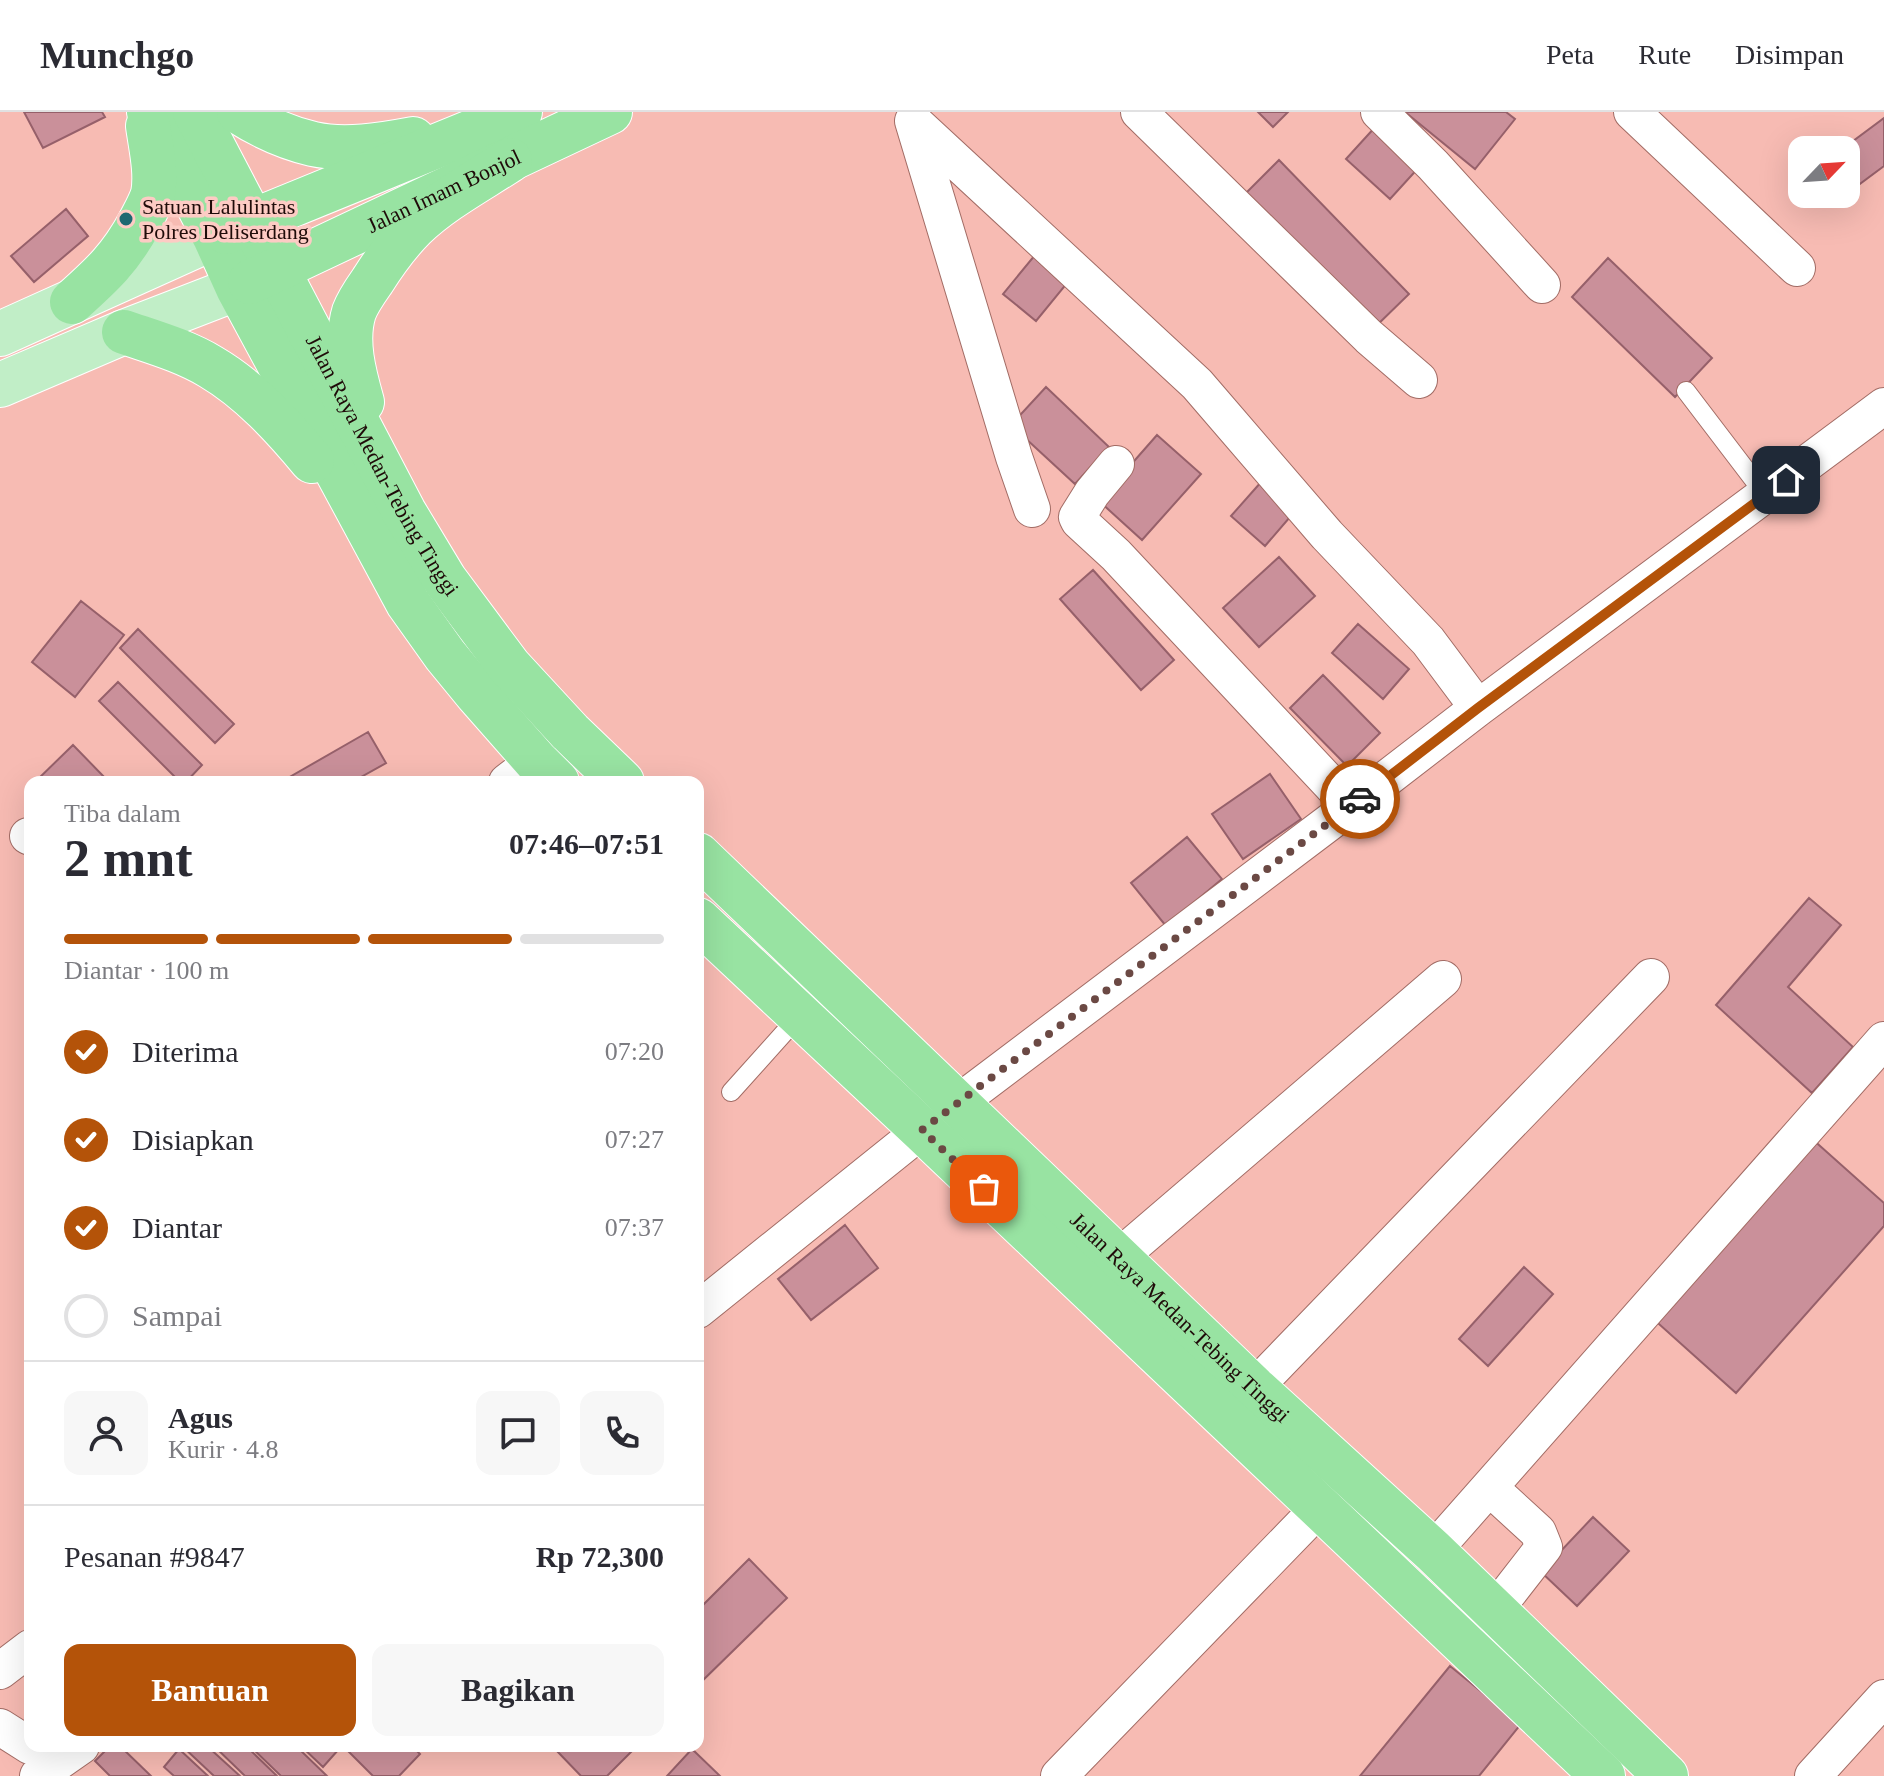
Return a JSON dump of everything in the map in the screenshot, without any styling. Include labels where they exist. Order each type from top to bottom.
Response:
[{"type":"highway","name":"Jalan Raya Medan-Tebing Tinggi","points":[[148,112],[233,229],[277,270],[386,522],[408,603],[533,775]]},
{"type":"highway","points":[[72,302],[106,272],[126,248],[153,194],[148,112]]},
{"type":"highway","name":"Jalan Raya Medan-Tebing Tinggi","points":[[195,112],[233,229],[238,288],[386,522],[445,580],[509,666],[616,776]]},
{"type":"highway","points":[[239,112],[263,127],[314,144],[347,147],[508,132]]},
{"type":"highway","name":"Jalan Imam Bonjol","points":[[233,229],[508,132],[610,112]]},
{"type":"highway","name":"Jalan Imam Bonjol","points":[[238,288],[277,270],[508,132]]},
{"type":"highway","points":[[386,522],[366,415],[353,372],[350,341],[354,312],[388,256],[416,225],[452,197],[508,132]]},
{"type":"highway","points":[[124,332],[188,355],[235,383],[290,435],[332,484],[386,522]]},
{"type":"highway","name":"Jalan Raya Medan-Tebing Tinggi","points":[[704,861],[1254,1388],[1274,1434],[1320,1507],[1603,1776]]},
{"type":"highway","name":"Jalan Raya Medan-Tebing Tinggi","points":[[704,926],[922,1130],[1274,1434],[1433,1551],[1666,1776]]},
{"type":"main road","points":[[0,334],[233,229]]},
{"type":"main road","points":[[0,385],[238,288]]},
{"type":"street","points":[[1139,112],[1369,337],[1419,380]]},
{"type":"street","points":[[1379,112],[1433,165],[1542,285]]},
{"type":"street","points":[[1632,112],[1797,268]]},
{"type":"street","points":[[911,116],[1032,509]]},
{"type":"street","points":[[911,116],[1197,384],[1327,535],[1428,641],[1478,708]]},
{"type":"street","points":[[704,1305],[922,1130],[1478,708],[1884,406]]},
{"type":"street","points":[[1116,464],[1092,493],[1077,517],[1079,521],[1116,555],[1351,806]]},
{"type":"street","points":[[533,775],[570,732]]},
{"type":"street","points":[[1254,1388],[1651,977]]},
{"type":"street","points":[[1119,1257],[1443,979]]},
{"type":"street","points":[[1433,1551],[1884,1040]]},
{"type":"street","points":[[1490,1488],[1538,1532],[1544,1547],[1495,1610]]},
{"type":"street","points":[[1059,1776],[1320,1507]]},
{"type":"street","points":[[0,1671],[24,1653]]},
{"type":"street","points":[[1813,1776],[1884,1698]]},
{"type":"street","points":[[0,1727],[24,1742]]},
{"type":"lane","points":[[1686,391],[1766,496]]},
{"type":"lane","points":[[731,1092],[800,1015]]},
{"type":"building","points":[[24,112],[102,112],[105,117],[43,148]]},
{"type":"building","points":[[1258,112],[1288,112],[1273,127]]},
{"type":"building","points":[[1405,112],[1506,112],[1515,119],[1475,169]]},
{"type":"building","points":[[1884,118],[1884,166],[1860,184],[1860,136]]},
{"type":"building","points":[[1377,125],[1421,165],[1390,199],[1346,159]]},
{"type":"building","points":[[1279,160],[1409,294],[1372,330],[1243,196]]},
{"type":"building","points":[[66,209],[88,236],[34,282],[11,256]]},
{"type":"building","points":[[1035,255],[1068,282],[1036,321],[1003,294]]},
{"type":"building","points":[[1608,258],[1712,358],[1675,397],[1572,297]]},
{"type":"building","points":[[1046,387],[1109,447],[1075,484],[1011,425]]},
{"type":"building","points":[[1157,435],[1201,474],[1142,540],[1099,501]]},
{"type":"building","points":[[1262,481],[1296,510],[1265,546],[1231,516]]},
{"type":"building","points":[[1279,557],[1315,596],[1259,647],[1223,608]]},
{"type":"building","points":[[1093,570],[1174,660],[1141,690],[1060,599]]},
{"type":"building","points":[[81,601],[124,635],[75,697],[32,662]]},
{"type":"building","points":[[1358,624],[1409,669],[1383,699],[1332,653]]},
{"type":"building","points":[[138,629],[234,724],[215,743],[120,648]]},
{"type":"building","points":[[1323,675],[1380,733],[1347,766],[1290,708]]},
{"type":"building","points":[[118,682],[202,765],[192,776],[174,776],[99,701]]},
{"type":"building","points":[[368,732],[386,763],[363,776],[291,776]]},
{"type":"building","points":[[73,745],[103,776],[41,776]]},
{"type":"building","points":[[1270,774],[1301,819],[1243,859],[1212,814]]},
{"type":"building","points":[[1187,837],[1222,879],[1166,926],[1131,883]]},
{"type":"building","points":[[1809,898],[1841,925],[1788,987],[1853,1047],[1812,1093],[1716,1005]]},
{"type":"building","points":[[1810,1137],[1884,1203],[1884,1226],[1736,1393],[1650,1316]]},
{"type":"building","points":[[845,1225],[878,1268],[811,1320],[778,1279]]},
{"type":"building","points":[[1524,1267],[1553,1294],[1488,1366],[1459,1339]]},
{"type":"building","points":[[1593,1517],[1629,1551],[1577,1606],[1541,1572]]},
{"type":"building","points":[[749,1559],[787,1598],[704,1679],[704,1604]]},
{"type":"building","points":[[1450,1666],[1521,1724],[1479,1776],[1360,1776]]},
{"type":"building","points":[[104,1752],[126,1752],[151,1776],[110,1776],[95,1761]]},
{"type":"building","points":[[176,1752],[182,1752],[208,1776],[174,1776],[164,1767]]},
{"type":"building","points":[[188,1752],[214,1752],[240,1776],[214,1776]]},
{"type":"building","points":[[220,1752],[252,1752],[277,1776],[245,1776]]},
{"type":"building","points":[[256,1752],[302,1752],[327,1776],[281,1776]]},
{"type":"building","points":[[307,1752],[336,1752],[323,1767]]},
{"type":"building","points":[[349,1752],[420,1754],[399,1776],[373,1776]]},
{"type":"building","points":[[558,1752],[631,1752],[607,1776],[581,1776]]},
{"type":"building","points":[[689,1752],[695,1752],[720,1776],[667,1776]]},
{"type":"way so far","points":[[984,1189],[922,1130],[1360,799]]},
{"type":"place","name":"Satuan Lalulintas Polres Deliserdang","points":[[126,219]]},
{"type":"route","points":[[1360,799],[1786,480]]}]
